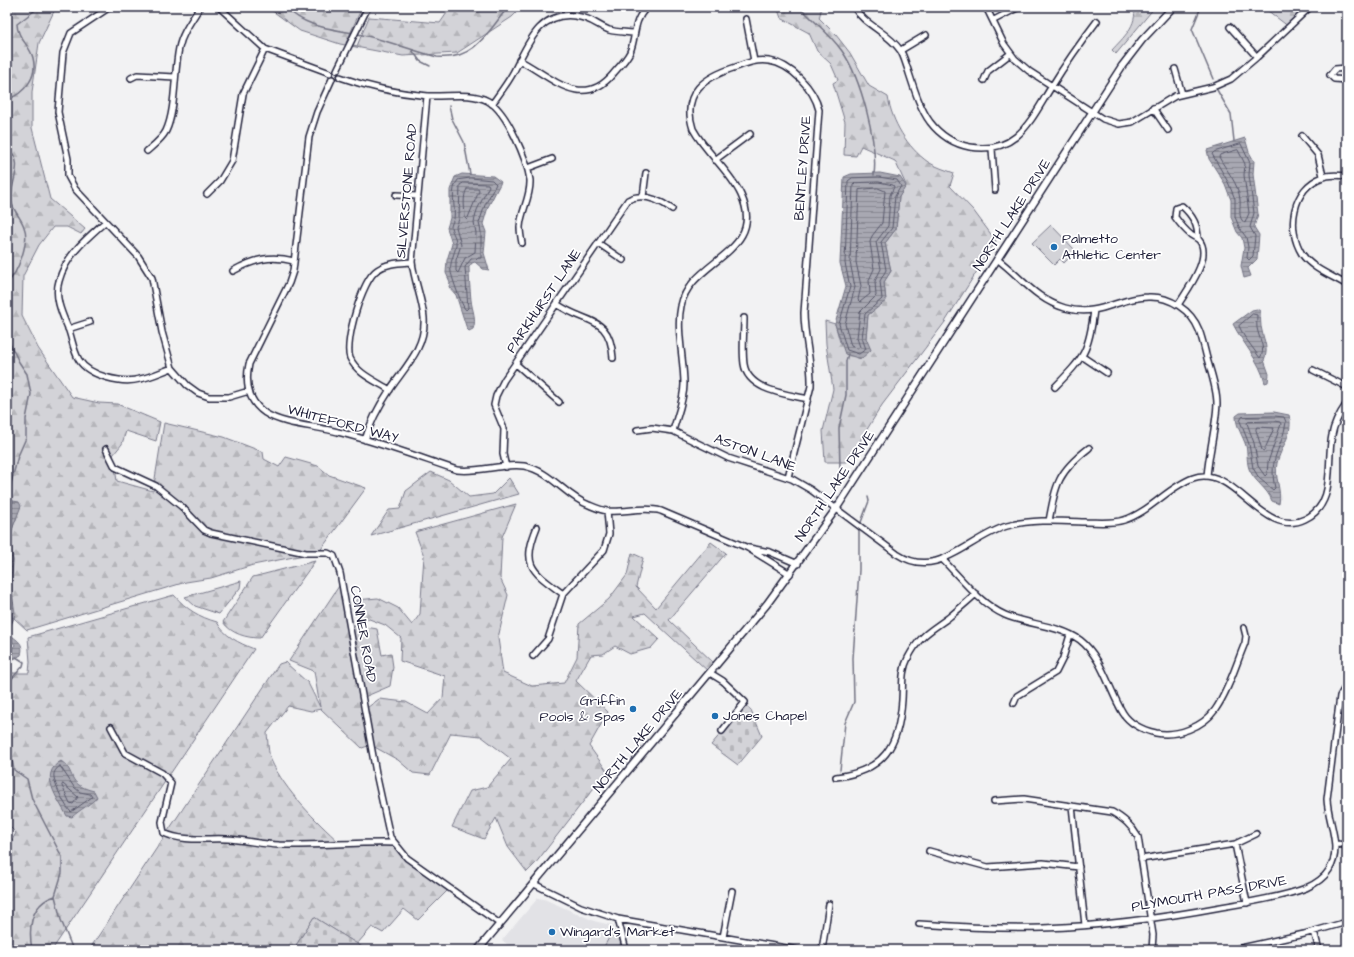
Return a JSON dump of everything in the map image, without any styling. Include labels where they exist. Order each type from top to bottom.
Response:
[{"type":"main road","name":"NORTH LAKE DRIVE","points":[[478,950],[710,673],[798,564],[836,509],[1092,112],[1142,40],[1173,7]]},
{"type":"street","points":[[110,7],[76,28],[66,41],[63,53],[58,97],[58,112],[68,159],[68,176],[75,189],[138,256],[152,278],[162,332],[172,368],[187,385],[198,393],[209,396],[229,397],[249,391]]},
{"type":"street","points":[[147,151],[162,137],[167,129],[171,112],[182,37],[200,7]]},
{"type":"street","points":[[220,7],[265,48],[330,73]]},
{"type":"street","points":[[520,60],[540,71],[562,87],[576,90],[589,90],[605,82],[615,72],[630,51],[637,20],[647,7]]},
{"type":"street","points":[[854,7],[859,15],[884,33],[901,50],[925,114],[935,128],[944,137],[960,145],[992,149],[1014,138],[1027,128],[1075,49],[1097,21]]},
{"type":"street","points":[[986,7],[994,20],[1010,54],[1029,71],[1107,122],[1120,124],[1132,122],[1170,98],[1222,84],[1235,77],[1310,7]]},
{"type":"street","points":[[994,20],[1019,7]]},
{"type":"street","points":[[330,73],[333,70],[337,70],[367,9]]},
{"type":"street","points":[[492,104],[507,83],[536,31],[545,22],[558,16],[575,16],[591,19],[607,29],[633,33]]},
{"type":"street","points":[[746,19],[754,61]]},
{"type":"street","points":[[1230,27],[1257,57]]},
{"type":"street","points":[[901,50],[926,35]]},
{"type":"street","points":[[207,194],[220,181],[232,161],[243,94],[265,48]]},
{"type":"street","points":[[984,80],[988,71],[1010,54]]},
{"type":"street","name":"BENTLEY DRIVE","points":[[673,431],[684,392],[680,315],[683,296],[696,277],[734,247],[741,236],[745,223],[745,210],[741,195],[697,135],[692,124],[690,108],[694,94],[702,83],[711,76],[754,61],[770,61],[785,67],[813,94],[819,110],[804,313],[805,333],[812,374],[808,399],[788,477]]},
{"type":"street","points":[[1347,68],[1335,69],[1330,75],[1334,79],[1347,80]]},
{"type":"street","points":[[1176,69],[1182,94]]},
{"type":"street","points":[[337,70],[340,77],[374,89],[427,96],[472,96],[481,98],[492,104],[506,120],[528,168],[530,190],[520,227],[522,242]]},
{"type":"street","points":[[330,73],[332,79],[336,80],[340,77]]},
{"type":"street","points":[[131,78],[137,75],[175,77]]},
{"type":"street","name":"WHITEFORD WAY","points":[[332,79],[317,112],[309,137],[294,261],[289,283],[249,364],[247,378],[249,391],[258,407],[273,417],[364,440],[457,470],[476,471],[523,466],[540,471],[582,502],[607,511],[646,508],[662,511],[748,548],[790,574]]},
{"type":"street","name":"SILVERSTONE ROAD","points":[[364,440],[374,417],[390,390],[416,352],[424,330],[424,317],[414,279],[412,262],[427,96]]},
{"type":"street","points":[[1154,108],[1168,130]]},
{"type":"street","points":[[715,160],[750,134]]},
{"type":"street","points":[[1302,136],[1318,155],[1323,176]]},
{"type":"street","points":[[992,149],[994,190]]},
{"type":"street","points":[[528,168],[552,159]]},
{"type":"street","points":[[646,173],[643,197],[656,199],[672,209]]},
{"type":"street","points":[[1347,176],[1323,176],[1308,186],[1297,201],[1293,222],[1295,237],[1302,255],[1308,261],[1347,286]]},
{"type":"street","points":[[396,195],[417,196]]},
{"type":"street","name":"PARKHURST LANE","points":[[506,467],[503,454],[504,429],[494,405],[497,392],[628,200],[634,197],[643,197]]},
{"type":"street","points":[[1178,304],[1201,264],[1203,251],[1198,239],[1198,228],[1194,219],[1182,206],[1176,208],[1175,217],[1182,227],[1198,239]]},
{"type":"street","points":[[105,222],[76,248],[61,274],[58,286],[58,300],[61,314],[79,359],[89,370],[98,374],[129,381],[139,380],[172,368]]},
{"type":"street","points":[[598,243],[623,260]]},
{"type":"street","points":[[233,271],[263,258],[294,261]]},
{"type":"street","points":[[997,259],[1033,291],[1050,303],[1071,310],[1094,310],[1110,307],[1131,300],[1150,297],[1170,300],[1178,304],[1199,330],[1216,397],[1215,419],[1207,476],[1234,488],[1256,508],[1277,521],[1291,523],[1306,519],[1317,511],[1327,494],[1334,425],[1347,403]]},
{"type":"street","points":[[390,390],[362,373],[350,357],[348,347],[361,294],[369,277],[386,265],[412,262]]},
{"type":"street","points":[[557,304],[569,313],[595,322],[604,327],[611,340],[613,358]]},
{"type":"street","points":[[1055,387],[1083,357],[1092,331],[1094,310]]},
{"type":"street","points":[[744,318],[744,364],[750,378],[764,387],[808,399]]},
{"type":"street","points":[[68,329],[90,322]]},
{"type":"street","points":[[1083,357],[1107,373]]},
{"type":"street","points":[[516,364],[559,402]]},
{"type":"street","points":[[1313,370],[1347,387]]},
{"type":"street","name":"ASTON LANE","points":[[637,430],[652,428],[673,431],[728,458],[788,477],[811,490],[905,560],[920,564],[931,563],[955,554],[995,530],[1015,524],[1049,521],[1110,523],[1122,520],[1141,512],[1192,478],[1207,476]]},
{"type":"street","name":"CONNER ROAD","points":[[106,448],[116,467],[156,486],[182,507],[204,530],[210,533],[306,553],[328,553],[334,556],[340,573],[388,832],[394,843],[407,858],[500,924]]},
{"type":"street","points":[[1049,521],[1054,495],[1061,475],[1073,461],[1089,448]]},
{"type":"street","points":[[533,656],[548,639],[563,594],[604,550],[609,534],[607,511]]},
{"type":"street","points":[[537,527],[530,547],[529,556],[532,567],[542,578],[563,594]]},
{"type":"street","name":"WHITEFORD WAY","points":[[748,548],[770,552],[798,564]]},
{"type":"street","points":[[942,559],[976,594],[1004,615],[1070,635],[1082,642],[1092,652],[1128,718],[1149,731],[1167,734],[1184,731],[1196,726],[1207,718],[1215,709],[1245,643],[1246,636],[1244,628]]},
{"type":"street","points":[[836,777],[858,773],[872,767],[889,749],[899,728],[904,671],[916,643],[926,633],[976,594]]},
{"type":"street","points":[[1014,702],[1017,696],[1056,672],[1063,658],[1070,635]]},
{"type":"street","points":[[710,673],[723,681],[745,702],[722,731]]},
{"type":"street","name":"PLYMOUTH PASS DRIVE","points":[[919,924],[978,928],[1044,928],[1151,919],[1247,903],[1306,888],[1320,881],[1329,870],[1335,857],[1336,844],[1327,799],[1340,696],[1347,684]]},
{"type":"street","points":[[110,727],[124,753],[162,773],[171,783],[162,822],[164,834],[174,838],[230,839],[254,844],[280,845],[359,842],[394,843]]},
{"type":"street","points":[[994,801],[1024,799],[1112,812],[1123,818],[1131,826],[1138,837],[1153,935],[1152,950]]},
{"type":"street","points":[[1072,806],[1085,925]]},
{"type":"street","points":[[1141,859],[1235,844],[1256,834]]},
{"type":"street","points":[[1235,844],[1247,903]]},
{"type":"street","points":[[1336,844],[1347,845]]},
{"type":"street","points":[[929,851],[988,867],[1043,863],[1079,867]]},
{"type":"street","points":[[534,884],[582,907],[618,918],[723,938],[798,950]]},
{"type":"street","points":[[723,938],[732,891]]},
{"type":"street","points":[[822,950],[829,904]]},
{"type":"street","points":[[618,918],[626,950]]},
{"type":"street","points":[[1232,950],[1347,922]]},
{"type":"street","points":[[1314,931],[1319,950]]},
{"type":"shaded area","points":[[538,898],[544,899],[594,921],[615,926],[602,950],[514,950],[502,940]]},
{"type":"green space","points":[[7,7],[56,7],[39,43],[32,92],[32,128],[50,199],[85,229],[81,234],[67,227],[53,227],[39,245],[23,276],[22,316],[38,348],[72,397],[99,403],[117,404],[160,422],[156,441],[126,431],[122,444],[113,455],[117,481],[153,491],[164,423],[224,437],[263,452],[264,459],[279,467],[286,457],[318,466],[329,475],[366,488],[319,552],[253,565],[211,578],[186,582],[27,630],[14,618],[10,575],[13,561],[9,537],[17,517],[13,501],[7,500]]},
{"type":"green space","points":[[267,7],[362,7],[346,43],[357,46],[369,17],[440,23],[451,7],[522,7],[512,17],[457,53],[403,56],[340,44],[300,31]]},
{"type":"green space","points":[[777,7],[822,7],[819,18],[836,35],[850,53],[869,86],[888,97],[893,116],[907,141],[920,156],[928,162],[954,173],[950,186],[973,210],[996,241],[945,322],[882,405],[847,462],[825,462],[823,431],[833,389],[826,344],[825,321],[835,324],[840,342],[866,338],[868,315],[886,300],[884,282],[891,271],[885,243],[896,229],[899,197],[906,185],[895,161],[861,146],[856,156],[844,155],[845,122],[833,83],[838,80],[831,64],[817,51],[809,33],[781,18]]},
{"type":"green space","points":[[1134,7],[1155,7],[1116,54],[1112,50],[1129,31],[1134,20]]},
{"type":"green space","points":[[1263,7],[1310,7],[1289,27]]},
{"type":"green space","name":"Palmetto Athletic Center","points":[[1051,225],[1076,251],[1064,263],[1060,259],[1054,265],[1032,243]]},
{"type":"green space","points":[[431,472],[449,480],[469,497],[493,494],[509,478],[519,494],[371,536],[389,510],[400,509],[406,491]]},
{"type":"green space","points":[[516,504],[502,537],[500,578],[508,595],[498,638],[503,673],[532,686],[564,683],[577,657],[579,624],[609,599],[627,575],[632,553],[643,558],[636,587],[656,608],[711,542],[726,553],[669,620],[716,665],[710,673],[645,613],[634,616],[659,639],[651,648],[630,654],[615,646],[603,654],[591,655],[576,681],[608,712],[589,746],[607,771],[535,864],[527,872],[508,847],[496,818],[484,839],[452,827],[470,791],[487,787],[511,759],[481,736],[451,733],[430,775],[413,773],[398,760],[371,745],[362,748],[321,709],[311,711],[288,706],[267,733],[269,750],[271,760],[277,772],[302,805],[340,843],[394,843],[399,849],[447,885],[447,891],[418,920],[404,909],[383,933],[372,927],[357,944],[314,917],[293,950],[89,950],[279,664],[285,662],[308,683],[320,707],[314,671],[289,661],[341,583],[349,624],[377,629],[382,655],[391,653],[393,667],[390,686],[362,698],[364,710],[379,699],[406,702],[428,714],[443,698],[445,676],[400,661],[401,638],[385,625],[356,614],[356,600],[378,598],[398,608],[412,625],[420,614],[424,556],[415,532]]},
{"type":"green space","points":[[315,561],[260,638],[250,637],[230,630],[223,622],[253,577]]},
{"type":"green space","points":[[241,581],[240,588],[219,614],[195,606],[185,597]]},
{"type":"green space","points":[[174,595],[193,612],[204,618],[217,622],[220,627],[232,638],[254,649],[52,950],[7,950],[7,849],[16,833],[7,824],[7,673],[29,673],[30,662],[28,637]]},
{"type":"green space","points":[[745,705],[751,710],[762,736],[738,765],[711,745]]},
{"type":"green space","points":[[314,917],[367,950],[293,950]]},
{"type":"green space","points":[[613,931],[618,934],[623,950],[602,950]]},
{"type":"water","points":[[1245,138],[1249,152],[1254,161],[1253,174],[1258,214],[1254,227],[1259,235],[1257,259],[1248,268],[1251,276],[1244,278],[1241,266],[1244,248],[1242,238],[1237,232],[1231,217],[1231,200],[1225,184],[1209,159],[1207,150]]},
{"type":"water","points":[[880,173],[900,177],[906,186],[899,197],[896,229],[885,243],[891,271],[884,282],[886,301],[868,315],[866,338],[871,350],[861,359],[845,354],[835,324],[846,286],[840,263],[844,177],[851,174]]},
{"type":"water","points":[[462,174],[493,176],[501,182],[488,207],[483,224],[486,232],[484,253],[489,270],[483,269],[475,262],[469,267],[471,300],[475,322],[473,329],[469,331],[467,329],[456,295],[449,287],[450,282],[446,273],[447,260],[452,244],[447,228],[450,218],[450,190],[455,177]]},
{"type":"water","points":[[1257,309],[1260,311],[1261,329],[1266,349],[1264,360],[1269,374],[1268,382],[1265,383],[1259,367],[1233,324],[1252,310]]},
{"type":"water","points":[[1274,412],[1289,415],[1290,422],[1290,428],[1276,468],[1280,494],[1279,504],[1272,501],[1270,496],[1250,471],[1246,446],[1236,420],[1236,416],[1240,413]]},
{"type":"water","points":[[7,500],[19,502],[21,506],[9,537],[13,561],[11,587],[15,613],[8,631],[22,646],[21,655],[14,659],[7,658],[7,650],[10,651],[15,645],[13,642],[7,640]]},
{"type":"water","points":[[61,761],[69,769],[73,778],[79,785],[94,791],[97,797],[72,817],[67,816],[55,795],[50,780],[54,766]]},
{"type":"waterway","points":[[7,100],[24,89],[33,72],[33,58],[19,33],[17,24],[37,7]]},
{"type":"waterway","points":[[285,7],[294,15],[314,25],[356,33],[437,57],[450,57],[470,50],[487,35],[508,7]]},
{"type":"waterway","points":[[800,7],[842,51],[856,77],[871,129],[875,162],[874,175]]},
{"type":"waterway","points":[[1201,7],[1192,29],[1213,79]]},
{"type":"waterway","points":[[412,50],[420,61],[430,66]]},
{"type":"waterway","points":[[1217,90],[1231,114],[1234,141]]},
{"type":"waterway","points":[[449,106],[452,119],[464,142],[470,174]]},
{"type":"waterway","points":[[7,148],[12,153],[16,164],[11,200],[23,223],[25,233],[24,248],[19,265],[7,283]]},
{"type":"waterway","points":[[7,338],[27,374],[31,394],[26,419],[26,438],[18,456],[7,499]]},
{"type":"waterway","points":[[840,469],[839,428],[846,395],[846,361],[848,354]]},
{"type":"waterway","points":[[860,525],[869,501],[868,497]]},
{"type":"waterway","points":[[840,770],[845,723],[854,702],[853,658],[859,570],[859,528]]},
{"type":"waterway","points":[[7,684],[23,666],[24,662],[16,657]]},
{"type":"waterway","points":[[7,744],[10,750],[14,770],[27,779],[32,799],[62,857],[62,873],[55,896],[61,920],[73,950]]},
{"type":"waterway","points":[[32,950],[30,933],[33,917],[40,905],[55,896]]},
{"type":"place","name":"Palmetto Athletic Center","points":[[1054,247]]},
{"type":"place","name":"Griffin Pools & Spas","points":[[633,709]]},
{"type":"place","name":"Jones Chapel","points":[[715,716]]},
{"type":"place","name":"Wingard's Market","points":[[552,932]]}]
